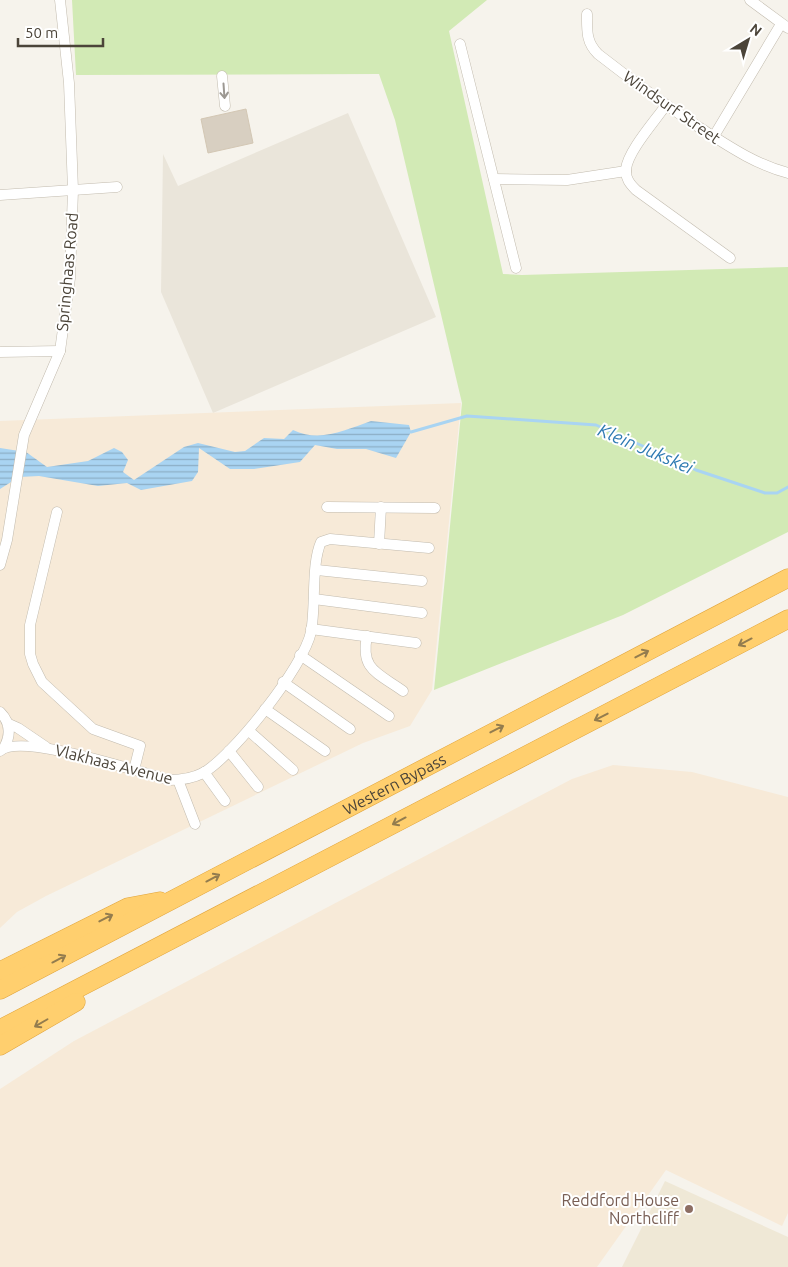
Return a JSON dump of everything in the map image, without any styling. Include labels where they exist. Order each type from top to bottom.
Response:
[{"type":"highway","name":"Western Bypass","points":[[0,990],[788,578]]},
{"type":"highway","points":[[0,1029],[788,619]]},
{"type":"highway","points":[[0,971],[128,907],[152,901],[170,901]]},
{"type":"highway","points":[[0,1046],[217,916]]},
{"type":"street","name":"Springhaas Road","points":[[0,565],[7,540],[24,435],[60,351],[70,278],[73,190],[69,83],[60,0]]},
{"type":"street","points":[[714,136],[785,26],[750,0]]},
{"type":"street","name":"Windsurf Street","points":[[587,14],[587,37],[592,48],[666,105],[714,136],[766,167],[788,173]]},
{"type":"street","points":[[460,44],[516,268]]},
{"type":"street","points":[[222,76],[225,106]]},
{"type":"street","points":[[666,105],[631,156],[626,171],[630,184],[730,258]]},
{"type":"street","points":[[494,180],[567,180],[626,171]]},
{"type":"street","points":[[0,196],[117,187]]},
{"type":"street","points":[[0,352],[60,351]]},
{"type":"street","points":[[327,507],[435,508]]},
{"type":"street","points":[[381,507],[379,544],[429,548]]},
{"type":"street","points":[[57,512],[30,624],[30,654],[42,682],[93,729],[140,746],[134,770]]},
{"type":"street","name":"Vlakhaas Avenue","points":[[2,749],[22,746],[47,748],[178,780],[204,772],[249,731],[266,709],[300,655],[311,629],[319,546],[323,540],[379,544]]},
{"type":"street","points":[[316,570],[422,581]]},
{"type":"street","points":[[314,599],[422,613]]},
{"type":"street","points":[[311,629],[416,643]]},
{"type":"street","points":[[367,636],[364,652],[367,663],[403,691]]},
{"type":"street","points":[[300,655],[388,716]]},
{"type":"street","points":[[283,682],[350,729]]},
{"type":"street","points":[[0,705],[10,733],[2,749]]},
{"type":"street","points":[[266,709],[325,751]]},
{"type":"street","points":[[5,718],[47,748]]},
{"type":"street","points":[[249,731],[293,770]]},
{"type":"street","points":[[229,751],[258,787]]},
{"type":"street","points":[[204,772],[225,801]]},
{"type":"street","points":[[178,780],[195,824]]},
{"type":"shaded area","points":[[348,113],[436,317],[213,413],[161,292],[163,154],[178,186]]},
{"type":"shaded area","points":[[461,403],[432,690],[410,726],[363,743],[46,896],[17,912],[0,928],[0,421]]},
{"type":"shaded area","points":[[613,765],[692,772],[788,797],[788,1213],[782,1226],[666,1170],[597,1267],[0,1267],[0,1089],[74,1041],[572,779]]},
{"type":"shaded area","name":"Reddford House Northcliff","points":[[665,1181],[788,1237],[788,1267],[622,1267]]},
{"type":"green space","points":[[72,0],[487,0],[449,31],[503,274],[788,267],[788,532],[623,615],[434,690],[462,403],[395,120],[379,74],[76,75]]},
{"type":"water","points":[[371,421],[409,425],[411,432],[396,458],[366,449],[337,449],[315,445],[300,462],[254,469],[230,469],[199,448],[198,472],[192,481],[141,490],[127,483],[98,486],[39,476],[19,477],[0,489],[0,448],[26,452],[47,467],[88,461],[114,448],[122,452],[128,460],[123,472],[134,480],[184,447],[198,443],[235,452],[245,451],[264,438],[284,439],[293,430],[303,434],[332,434]]},
{"type":"building","points":[[246,109],[253,143],[208,153],[201,119]]},
{"type":"waterway","name":"Klein Jukskei","points":[[411,432],[467,416],[596,425],[696,470],[765,493],[777,493],[788,487]]},
{"type":"place","name":"Reddford House Northcliff","points":[[689,1209]]}]
